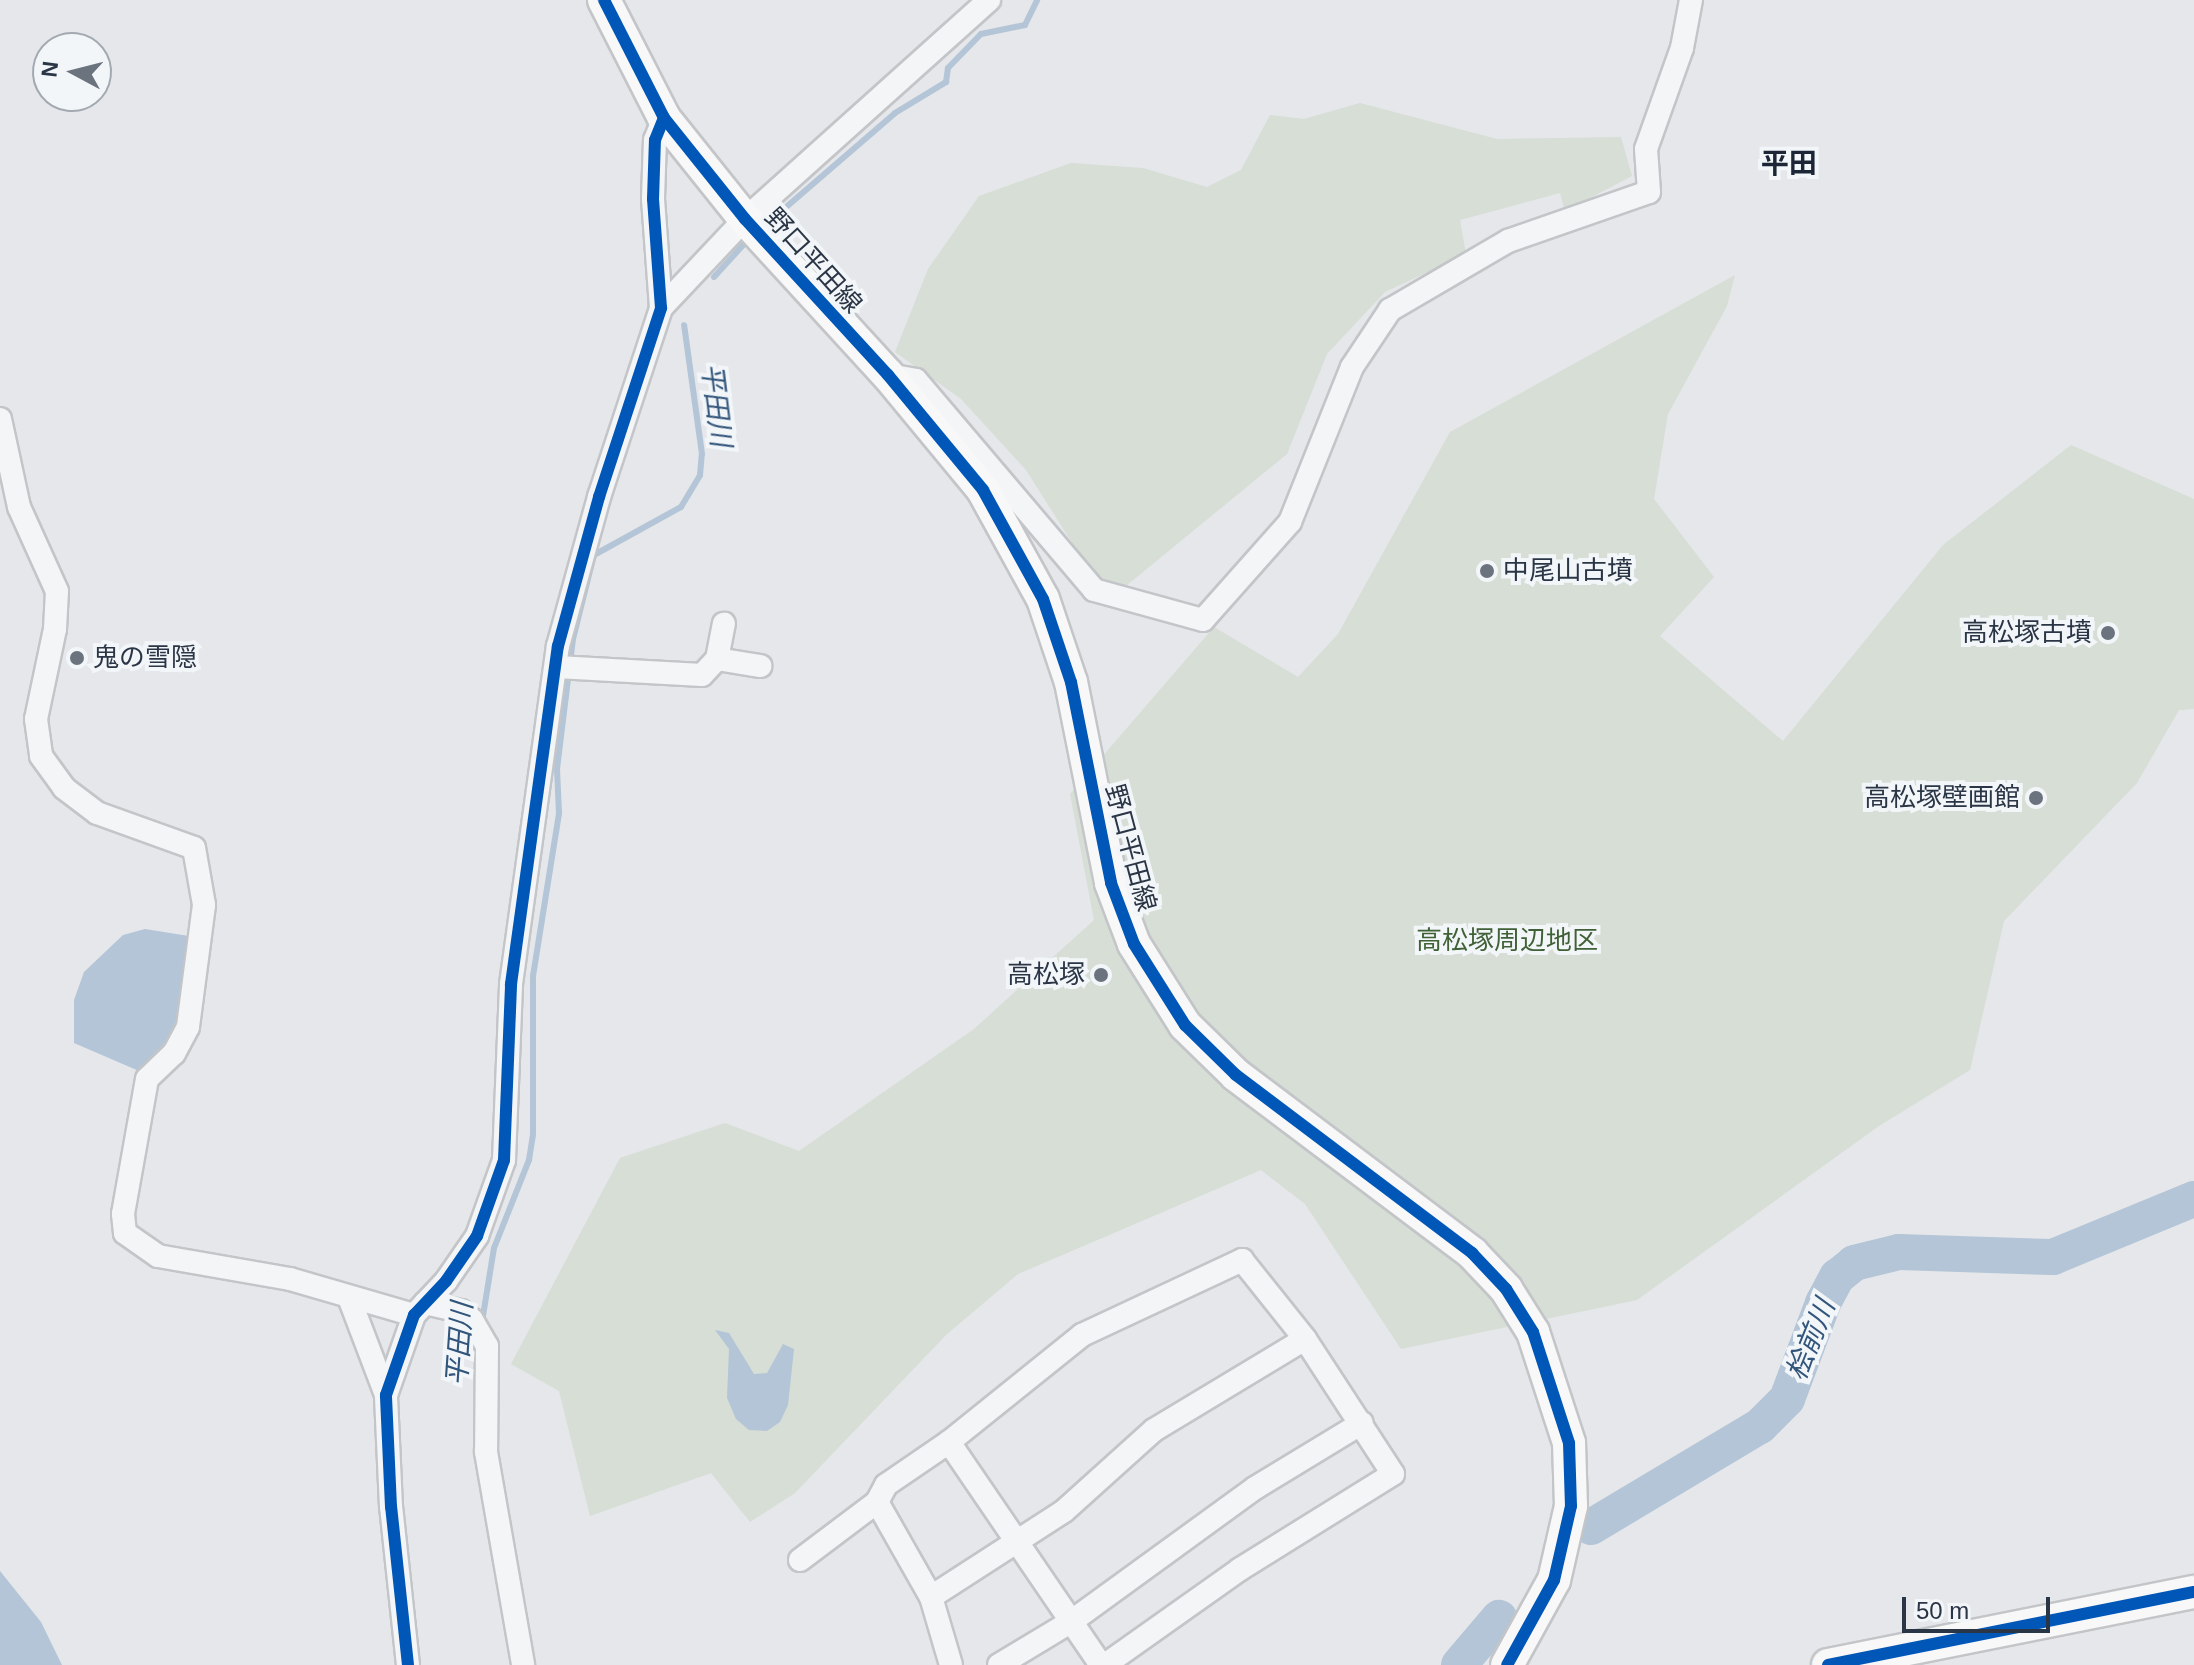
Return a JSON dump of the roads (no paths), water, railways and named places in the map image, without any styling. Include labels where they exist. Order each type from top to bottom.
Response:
[{"type":"main road","name":"野口平田線","points":[[604,0],[664,118],[745,219],[888,375],[983,490],[1043,599],[1071,682],[1111,883],[1134,944],[1185,1025],[1236,1075],[1472,1253],[1506,1289],[1533,1332],[1569,1443],[1571,1506],[1554,1580],[1507,1665]]},
{"type":"main road","points":[[1828,1665],[2194,1592]]},
{"type":"street","points":[[661,308],[745,219],[989,0]]},
{"type":"street","points":[[888,375],[916,380],[1094,590],[1203,620],[1290,522],[1352,367],[1390,310],[1508,241],[1649,192],[1646,149],[1682,48],[1691,0]]},
{"type":"street","points":[[386,1395],[419,1309],[477,1236],[504,1160],[511,984],[566,668],[575,577],[661,308],[653,199],[655,140],[664,118]]},
{"type":"street","points":[[0,419],[19,507],[57,591],[55,629],[36,719],[41,756],[64,788],[97,813],[194,848],[204,905],[188,1027],[174,1053],[147,1079],[123,1214],[125,1233],[158,1256],[290,1279],[350,1300],[472,1320],[487,1346],[488,1465],[523,1665]]},
{"type":"street","points":[[566,668],[702,675],[717,659],[724,624]]},
{"type":"street","points":[[717,659],[760,666]]},
{"type":"street","points":[[800,1560],[877,1502],[886,1485],[949,1442],[1082,1335],[1242,1260],[1305,1339],[1393,1474],[1239,1570],[1103,1665],[949,1442]]},
{"type":"street","points":[[350,1300],[386,1395],[391,1507],[408,1665]]},
{"type":"street","points":[[931,1597],[1064,1511],[1154,1430],[1305,1339]]},
{"type":"street","points":[[999,1665],[1072,1621],[1255,1488],[1362,1423]]},
{"type":"street","points":[[877,1502],[931,1597],[951,1665]]},
{"type":"water","points":[[145,929],[195,937],[181,1025],[146,1074],[74,1043],[74,1000],[84,972],[123,935]]},
{"type":"water","points":[[715,1330],[729,1333],[754,1374],[767,1373],[783,1344],[794,1349],[788,1405],[780,1422],[767,1431],[749,1430],[736,1419],[727,1398],[729,1349]]},
{"type":"water","points":[[0,1571],[41,1622],[62,1665],[0,1665]]},
{"type":"waterway","name":"平田川","points":[[770,221],[895,113],[946,82],[948,68],[981,34],[1025,25],[1037,0]]},
{"type":"waterway","name":"平田川","points":[[714,277],[744,244]]},
{"type":"waterway","name":"平田川","points":[[482,1322],[494,1248],[529,1160],[533,1134],[533,976],[559,813],[557,769],[573,639],[594,555],[681,507],[700,475],[702,454],[684,325]]},
{"type":"waterway","name":"桧前川","points":[[1591,1527],[1760,1426],[1787,1399],[1823,1303],[1837,1277],[1854,1263],[1899,1252],[2053,1257],[2194,1199]]},
{"type":"waterway","name":"桧前川","points":[[1459,1665],[1499,1618]]},
{"type":"place","name":"中尾山古墳","points":[[1487,571]]},
{"type":"place","name":"高松塚古墳","points":[[2108,633]]},
{"type":"place","name":"鬼の雪隠","points":[[77,658]]},
{"type":"place","name":"高松塚壁画館","points":[[2036,798]]},
{"type":"place","name":"高松塚","points":[[1101,975]]},
{"type":"district","name":"平田","points":[[1789,164]]},
{"type":"park label","name":"高松塚周辺地区","points":[[1507,941]]}]
